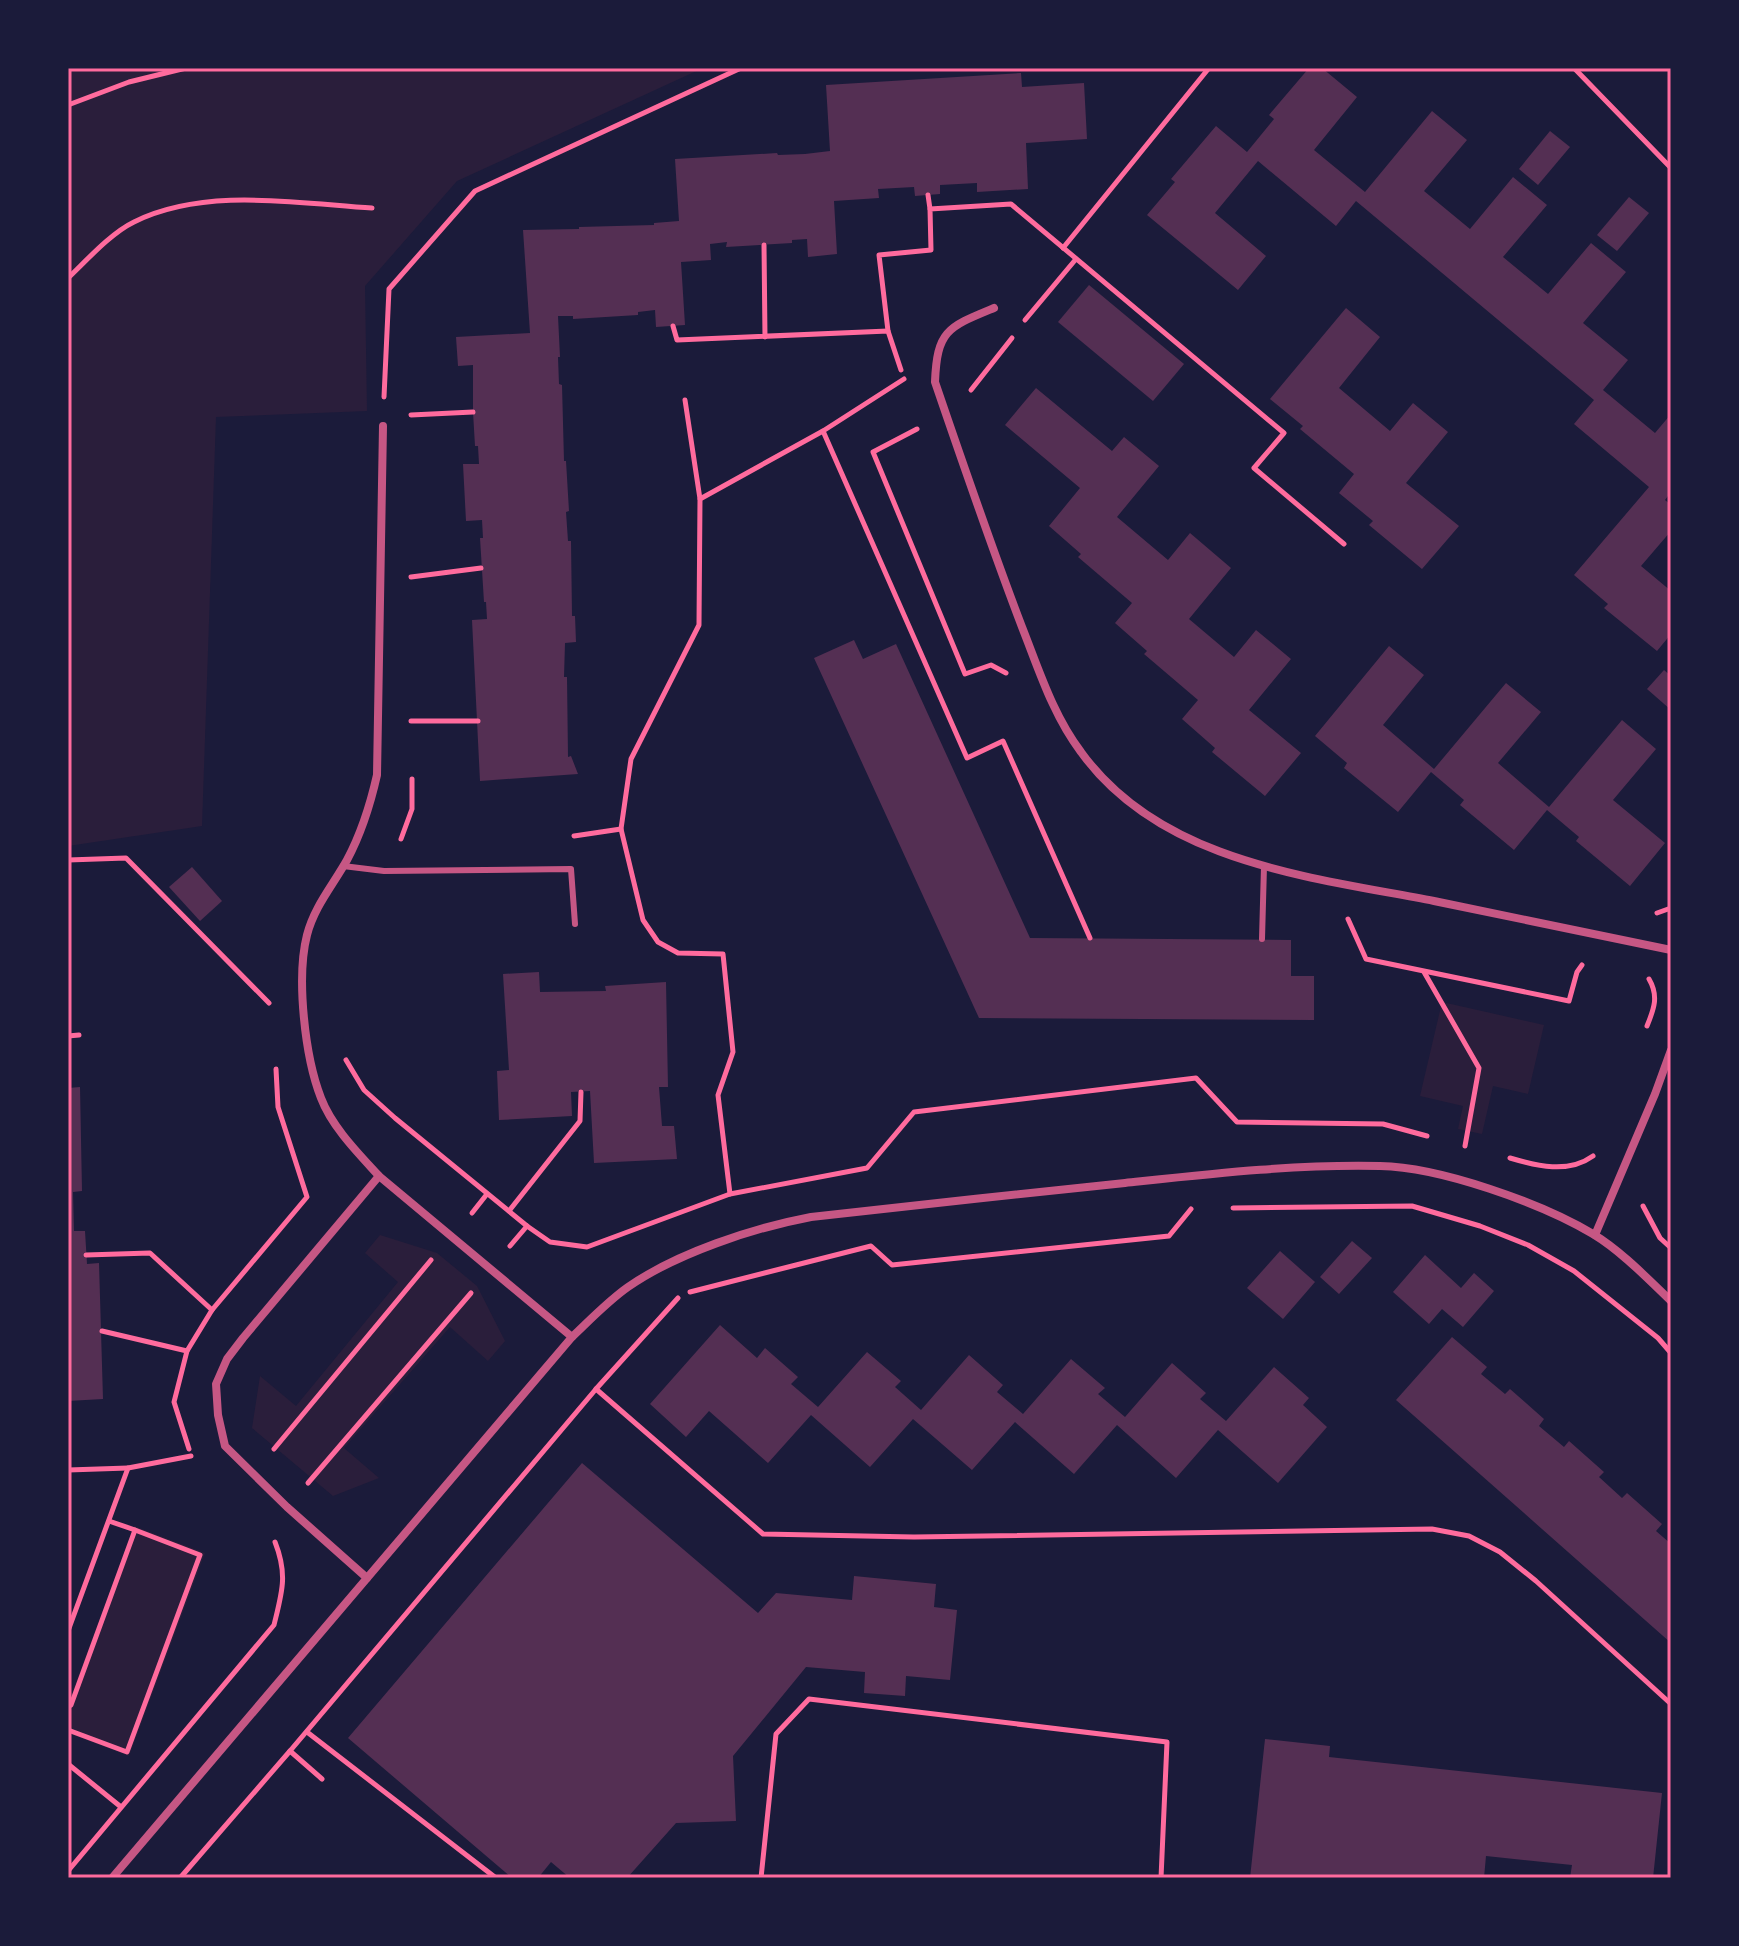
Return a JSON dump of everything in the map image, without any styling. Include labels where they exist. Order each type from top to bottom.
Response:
[{"type":"street","points":[[994,308],[959,322],[946,333],[936,353],[935,382],[993,553],[1050,699],[1082,754],[1112,785],[1142,811],[1190,841],[1229,856],[1329,881],[1671,950]]},
{"type":"street","points":[[383,426],[377,775],[365,825],[321,901],[307,935],[301,981],[307,1033],[321,1100],[353,1148],[379,1176],[572,1337]]},
{"type":"street","points":[[1595,1235],[1671,1050]]},
{"type":"street","points":[[112,1878],[572,1337],[628,1287],[693,1254],[769,1225],[811,1217],[1183,1177],[1287,1168],[1382,1166],[1492,1190],[1544,1209],[1595,1235],[1671,1301]]},
{"type":"street","points":[[367,1578],[251,1474],[225,1446],[218,1415],[216,1384],[227,1359],[243,1338],[379,1176]]},
{"type":"lane","points":[[343,866],[384,871],[571,869],[575,924]]},
{"type":"lane","points":[[1262,939],[1264,866]]},
{"type":"path","points":[[68,105],[129,82],[186,68]]},
{"type":"path","points":[[383,426],[389,289],[475,191],[741,68]]},
{"type":"path","points":[[1063,248],[1209,68]]},
{"type":"path","points":[[1574,68],[1671,168]]},
{"type":"path","points":[[700,499],[823,431],[904,378],[888,331],[879,255],[931,250],[928,195]]},
{"type":"path","points":[[68,278],[132,223],[170,209],[231,199],[372,208]]},
{"type":"path","points":[[930,209],[1011,204],[1284,433],[1254,468],[1344,544]]},
{"type":"path","points":[[764,245],[765,337]]},
{"type":"path","points":[[964,399],[1076,259]]},
{"type":"path","points":[[673,326],[677,340],[888,331]]},
{"type":"path","points":[[685,400],[700,499],[699,625],[631,759],[621,829],[643,920],[658,942],[678,953],[723,954],[733,1052],[718,1095],[730,1194]]},
{"type":"path","points":[[408,415],[473,412]]},
{"type":"path","points":[[823,431],[967,758],[1003,741],[1090,938]]},
{"type":"path","points":[[410,562],[410,591]]},
{"type":"path","points":[[410,577],[481,568]]},
{"type":"path","points":[[411,707],[411,736]]},
{"type":"path","points":[[411,721],[478,721]]},
{"type":"path","points":[[384,871],[403,836],[412,809],[412,765]]},
{"type":"path","points":[[68,860],[126,858],[269,1003],[270,1014]]},
{"type":"path","points":[[1329,881],[1366,959],[1569,1001],[1577,972],[1586,959]]},
{"type":"path","points":[[1650,916],[1671,908]]},
{"type":"path","points":[[1424,972],[1479,1068],[1465,1146]]},
{"type":"path","points":[[1644,972],[1654,987],[1656,1005],[1645,1034]]},
{"type":"path","points":[[68,1036],[79,1035]]},
{"type":"path","points":[[345,1058],[364,1090],[509,1211],[550,1242],[587,1247],[730,1194],[867,1168],[914,1112],[1196,1078],[1237,1122],[1383,1124],[1438,1139]]},
{"type":"path","points":[[102,1331],[187,1351],[212,1310],[307,1197],[278,1107],[275,1064]]},
{"type":"path","points":[[509,1211],[580,1121],[581,1092]]},
{"type":"path","points":[[1451,1142],[1479,1150]]},
{"type":"path","points":[[1507,1157],[1535,1165],[1564,1168],[1588,1160],[1601,1149]]},
{"type":"path","points":[[1222,1208],[1412,1206],[1480,1226],[1528,1245],[1574,1271],[1658,1338],[1671,1353]]},
{"type":"path","points":[[180,1878],[596,1389],[680,1295],[871,1246],[892,1265],[1169,1236],[1190,1209],[1206,1208]]},
{"type":"path","points":[[251,1474],[452,1237]]},
{"type":"path","points":[[86,1255],[150,1253],[212,1310]]},
{"type":"path","points":[[68,1871],[274,1625],[284,1584],[282,1560],[269,1529],[492,1269]]},
{"type":"path","points":[[596,1389],[763,1534],[914,1537],[1432,1529],[1469,1536],[1500,1552],[1536,1581],[1671,1704]]},
{"type":"path","points":[[68,1470],[128,1468],[191,1456]]},
{"type":"path","points":[[68,1631],[128,1468]]},
{"type":"path","points":[[68,1730],[127,1752],[200,1555],[109,1521]]},
{"type":"path","points":[[68,1712],[135,1530]]},
{"type":"path","points":[[68,1605],[77,1606]]},
{"type":"path","points":[[761,1878],[776,1734],[809,1699],[1167,1742],[1161,1878]]},
{"type":"path","points":[[307,1732],[496,1878]]},
{"type":"path","points":[[290,1751],[322,1779]]},
{"type":"path","points":[[68,1764],[121,1807]]},
{"type":"shaded area","points":[[68,68],[703,68],[457,181],[365,286],[367,411],[216,417],[202,826],[68,846]]},
{"type":"shaded area","points":[[1442,1002],[1544,1025],[1528,1094],[1493,1086],[1482,1134],[1458,1129],[1463,1106],[1420,1096]]},
{"type":"shaded area","points":[[380,1235],[437,1253],[477,1286],[505,1341],[488,1361],[450,1327],[344,1448],[379,1478],[333,1496],[252,1428],[260,1376],[296,1406],[398,1282],[365,1253]]},
{"type":"shaded area","points":[[134,1526],[205,1553],[129,1756],[68,1733],[68,1704]]},
{"type":"building","points":[[1309,68],[1322,68],[1357,97],[1314,150],[1365,192],[1432,111],[1467,140],[1424,191],[1470,229],[1513,177],[1547,205],[1503,257],[1548,294],[1591,243],[1626,272],[1583,323],[1628,360],[1603,390],[1655,433],[1671,414],[1671,492],[1665,500],[1671,505],[1671,531],[1641,566],[1671,591],[1671,634],[1657,651],[1604,608],[1608,604],[1574,575],[1649,487],[1574,424],[1594,400],[1356,201],[1336,226],[1258,161],[1215,213],[1266,256],[1238,290],[1147,215],[1175,182],[1171,179],[1216,126],[1247,152],[1274,119],[1269,115]]},
{"type":"building","points":[[1021,73],[1022,87],[1084,83],[1087,139],[1026,143],[1028,189],[977,192],[977,183],[940,185],[940,194],[915,196],[914,187],[878,189],[879,198],[834,201],[837,254],[808,257],[807,239],[792,240],[792,243],[726,247],[727,242],[710,244],[711,260],[681,262],[685,325],[656,327],[655,310],[638,312],[638,315],[573,319],[573,316],[558,316],[559,384],[562,385],[569,511],[566,512],[568,541],[571,541],[572,616],[575,616],[576,642],[565,643],[564,677],[567,677],[568,757],[571,756],[578,774],[480,781],[472,620],[487,619],[480,538],[483,538],[482,520],[466,521],[463,464],[479,464],[478,446],[475,446],[473,365],[458,366],[456,337],[530,333],[523,230],[654,225],[679,221],[675,159],[830,151],[826,85]]},
{"type":"building","points":[[1550,131],[1570,147],[1538,185],[1519,169]]},
{"type":"building","points":[[1629,197],[1649,213],[1617,251],[1597,235]]},
{"type":"building","points":[[1089,285],[1184,364],[1153,401],[1058,322]]},
{"type":"building","points":[[1346,308],[1380,337],[1339,388],[1390,431],[1413,403],[1448,432],[1406,483],[1459,526],[1422,569],[1369,525],[1373,521],[1339,493],[1354,474],[1270,399]]},
{"type":"building","points":[[1036,388],[1112,451],[1124,437],[1159,466],[1117,517],[1168,560],[1190,533],[1231,568],[1189,619],[1234,657],[1256,630],[1291,659],[1249,710],[1301,753],[1265,796],[1212,752],[1215,748],[1182,719],[1198,700],[1144,654],[1147,651],[1115,623],[1132,603],[1078,557],[1081,554],[1049,526],[1080,488],[1005,425]]},
{"type":"building","points":[[854,640],[863,659],[896,644],[1030,938],[1291,940],[1291,976],[1314,976],[1314,1020],[979,1018],[814,658]]},
{"type":"building","points":[[1389,646],[1424,675],[1383,725],[1434,769],[1506,683],[1541,712],[1498,763],[1549,807],[1622,720],[1656,749],[1613,800],[1665,843],[1630,886],[1576,841],[1579,837],[1547,810],[1514,850],[1460,805],[1464,800],[1431,772],[1398,812],[1344,768],[1347,763],[1315,736]]},
{"type":"building","points":[[1664,670],[1671,676],[1671,710],[1647,689]]},
{"type":"building","points":[[192,867],[222,901],[200,921],[169,887]]},
{"type":"building","points":[[539,972],[540,992],[606,991],[605,986],[666,982],[668,1087],[659,1087],[662,1126],[674,1126],[677,1159],[594,1163],[590,1091],[571,1092],[572,1116],[499,1120],[497,1071],[509,1070],[503,974]]},
{"type":"building","points":[[80,1087],[82,1191],[73,1192],[74,1231],[85,1231],[87,1264],[99,1263],[103,1399],[68,1401],[68,1088]]},
{"type":"building","points":[[1352,1241],[1372,1258],[1339,1294],[1320,1277]]},
{"type":"building","points":[[1280,1251],[1315,1282],[1283,1319],[1247,1288]]},
{"type":"building","points":[[1425,1255],[1461,1288],[1474,1273],[1494,1291],[1463,1327],[1442,1309],[1429,1324],[1393,1292]]},
{"type":"building","points":[[720,1325],[757,1358],[765,1348],[798,1377],[791,1384],[818,1407],[867,1352],[901,1381],[895,1387],[921,1410],[969,1355],[1003,1385],[997,1392],[1023,1414],[1071,1359],[1105,1388],[1098,1394],[1125,1417],[1172,1363],[1206,1393],[1200,1399],[1226,1421],[1274,1367],[1309,1398],[1303,1405],[1327,1427],[1278,1483],[1218,1430],[1176,1478],[1117,1425],[1074,1474],[1015,1422],[972,1470],[913,1419],[870,1467],[811,1415],[768,1463],[709,1411],[686,1437],[650,1404]]},
{"type":"building","points":[[1452,1337],[1487,1367],[1481,1374],[1505,1394],[1510,1389],[1544,1419],[1539,1426],[1564,1447],[1569,1441],[1604,1472],[1599,1477],[1622,1498],[1627,1493],[1662,1524],[1656,1531],[1671,1544],[1671,1643],[1396,1400]]},
{"type":"building","points":[[582,1463],[758,1613],[776,1593],[852,1600],[854,1576],[936,1584],[934,1607],[957,1610],[950,1680],[906,1676],[905,1696],[864,1693],[865,1672],[806,1667],[733,1756],[736,1821],[676,1823],[627,1878],[570,1878],[551,1862],[538,1878],[512,1878],[348,1738]]},
{"type":"building","points":[[1265,1739],[1330,1746],[1329,1757],[1662,1793],[1653,1878],[1570,1878],[1572,1865],[1486,1856],[1484,1878],[1250,1878]]}]
